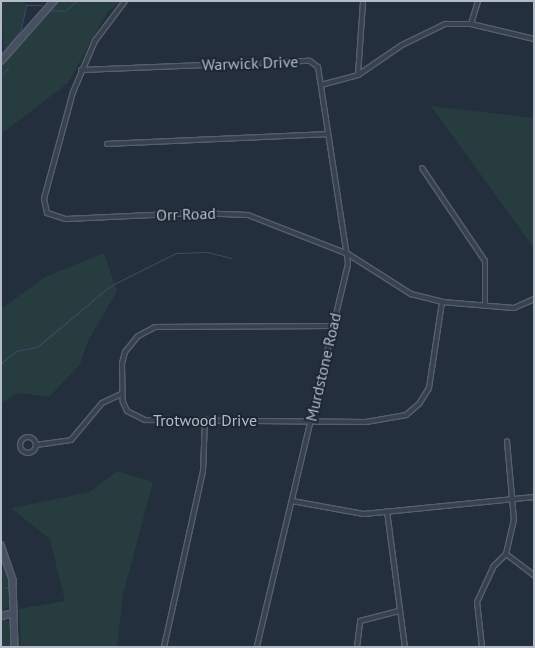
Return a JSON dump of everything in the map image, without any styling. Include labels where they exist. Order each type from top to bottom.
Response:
[{"type":"main road","points":[[1,61],[54,1]]},
{"type":"main road","points":[[1,545],[12,571],[15,647]]},
{"type":"main road","points":[[1,616],[14,613]]},
{"type":"street","name":"Orr Road","points":[[125,1],[95,42],[81,70],[44,199],[45,210],[52,217],[248,216],[348,254],[411,294],[442,302],[484,306],[522,307],[534,299]]},
{"type":"street","points":[[358,75],[363,1]]},
{"type":"street","points":[[471,24],[478,1]]},
{"type":"street","points":[[321,85],[358,75],[402,45],[445,24],[471,24],[534,39]]},
{"type":"street","name":"Warwick Drive","points":[[81,70],[310,61],[318,68],[321,85]]},
{"type":"street","name":"Murdstone Road","points":[[257,647],[348,254],[321,85]]},
{"type":"street","points":[[107,144],[328,134]]},
{"type":"street","points":[[422,168],[485,262],[484,306]]},
{"type":"street","name":"Trotwood Drive","points":[[121,394],[127,411],[144,420],[388,420],[406,415],[419,404],[434,371],[442,302]]},
{"type":"street","points":[[36,445],[27,437],[19,446],[27,454],[36,445],[71,440],[102,403],[121,394],[125,352],[138,336],[155,326],[330,326]]},
{"type":"street","points":[[164,647],[203,471],[205,419]]},
{"type":"street","points":[[482,647],[477,602],[487,576],[506,554],[514,520],[507,441]]},
{"type":"street","points":[[292,501],[348,513],[534,497]]},
{"type":"street","points":[[387,511],[405,647]]},
{"type":"street","points":[[506,554],[534,575]]},
{"type":"street","points":[[357,647],[360,621],[399,610]]},
{"type":"green space","points":[[1,1],[24,1],[26,5],[21,29],[4,52]]},
{"type":"green space","points":[[54,1],[120,1],[107,13],[68,83],[1,134],[1,62]]},
{"type":"green space","points":[[431,106],[534,118],[534,248]]},
{"type":"green space","points":[[104,253],[117,291],[88,341],[80,364],[49,397],[18,393],[1,403],[1,309],[45,277]]},
{"type":"green space","points":[[117,471],[153,482],[123,595],[117,647],[21,647],[19,609],[65,601],[50,539],[11,508],[90,492]]},
{"type":"green space","points":[[1,552],[8,569],[11,603],[1,614]]},
{"type":"green space","points":[[6,619],[12,627],[12,647],[1,647],[1,620]]},
{"type":"waterway","points":[[51,10],[65,11],[76,1]]},
{"type":"waterway","points":[[4,52],[21,29],[26,5],[41,5]]},
{"type":"waterway","points":[[1,75],[8,68]]},
{"type":"waterway","points":[[1,363],[16,351],[37,347],[110,286],[176,253],[207,252],[231,258]]},
{"type":"waterway","points":[[4,588],[10,587]]}]
